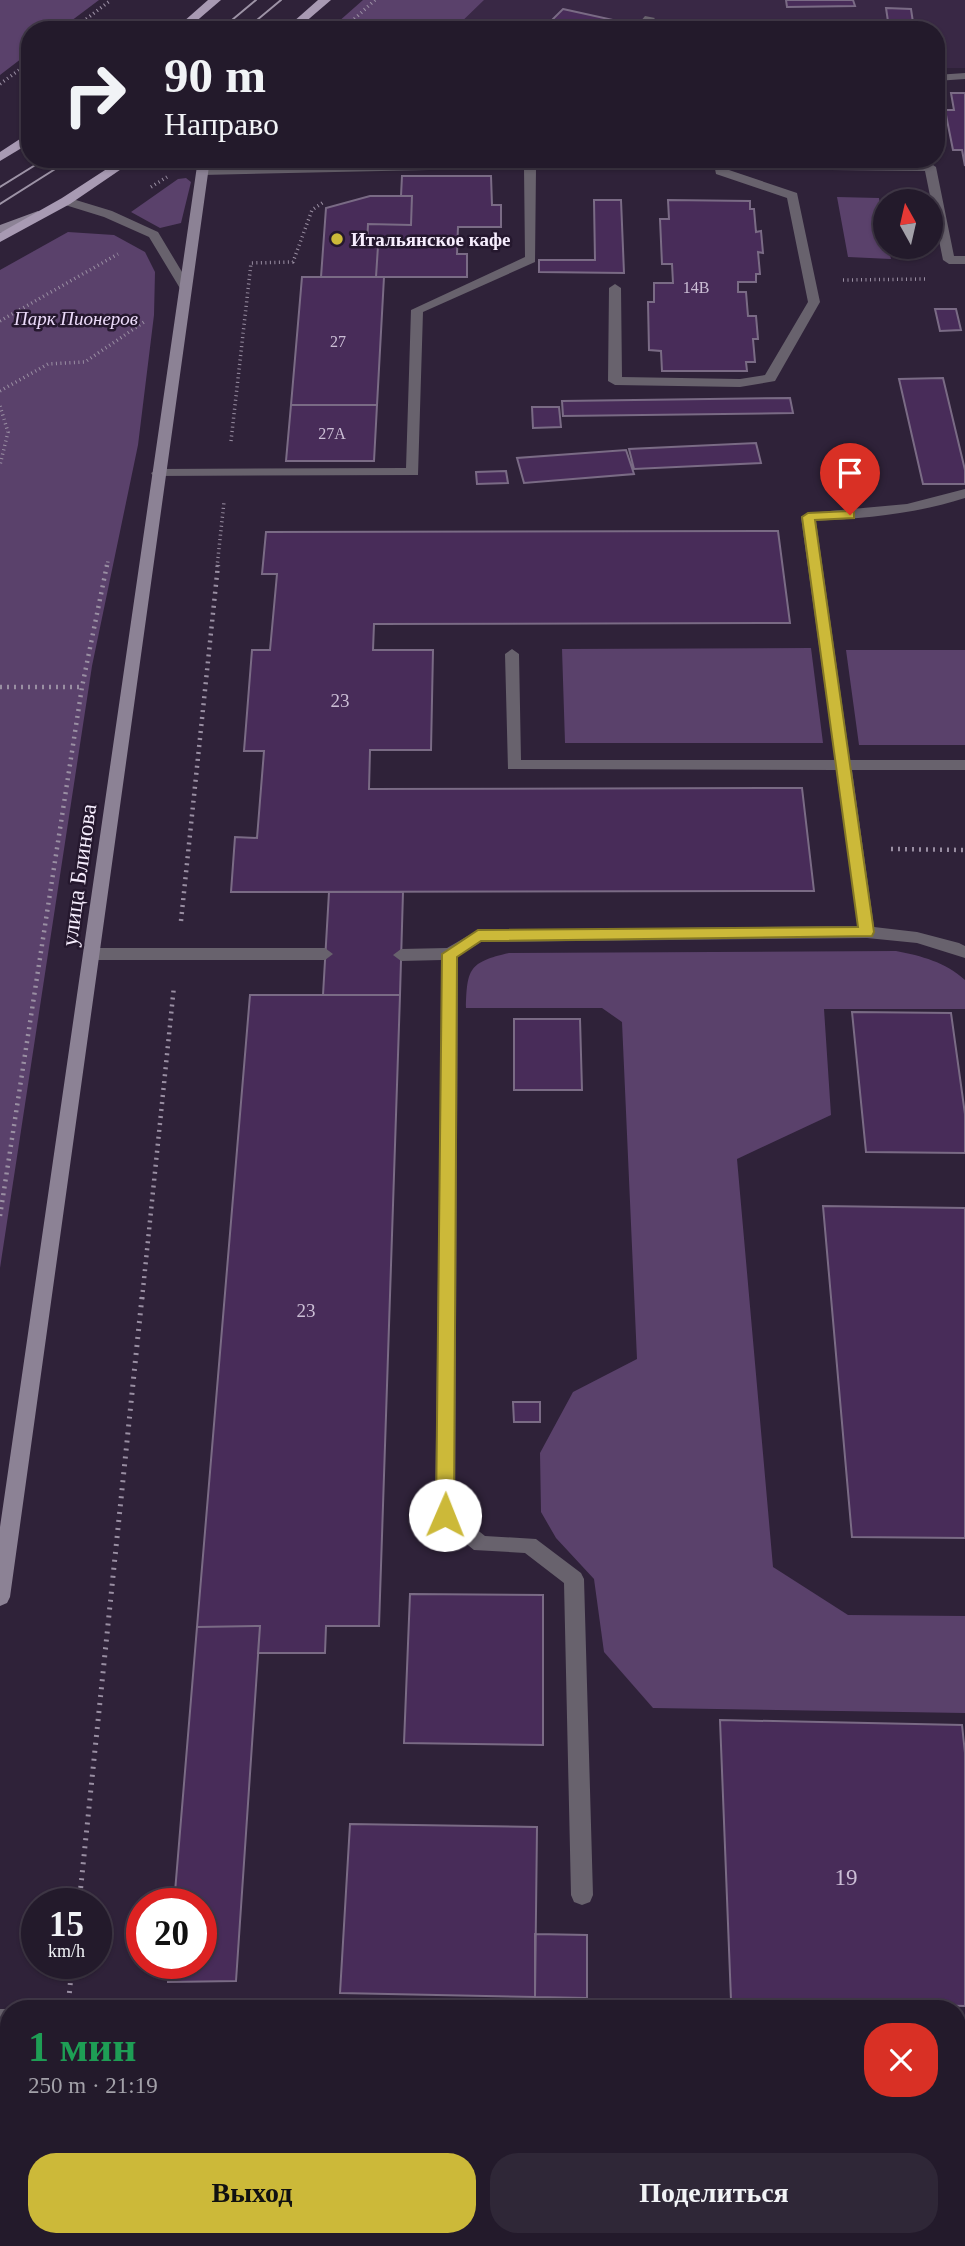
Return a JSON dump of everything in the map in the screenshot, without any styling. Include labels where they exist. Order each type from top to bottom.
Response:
[{"type":"main road","points":[[190,21],[215,0]]},
{"type":"main road","points":[[300,21],[325,0]]},
{"type":"main road","points":[[0,157],[21,144]]},
{"type":"main road","points":[[0,238],[66,201],[116,168]]},
{"type":"street","points":[[646,21],[649,18]]},
{"type":"street","points":[[945,77],[965,76]]},
{"type":"street","name":"улица Блинова","points":[[0,1597],[203,168]]},
{"type":"street","points":[[158,473],[413,472],[417,310],[531,259],[530,168]]},
{"type":"street","points":[[615,288],[615,381],[740,383],[770,378],[814,302],[793,196],[712,168]]},
{"type":"street","points":[[931,168],[949,260],[965,260]]},
{"type":"street","points":[[0,229],[35,217],[66,201],[108,214],[154,235],[185,287]]},
{"type":"street","points":[[867,932],[808,517],[871,514],[921,507],[965,493]]},
{"type":"street","points":[[512,654],[513,765],[965,765]]},
{"type":"street","points":[[401,955],[450,954],[478,936],[867,932],[900,933],[965,952]]},
{"type":"street","points":[[91,954],[325,954]]},
{"type":"street","points":[[450,954],[445,1515],[481,1544],[528,1545],[574,1579],[582,1895]]},
{"type":"path","points":[[84,21],[111,0]]},
{"type":"path","points":[[353,21],[375,0]]},
{"type":"path","points":[[0,84],[21,69]]},
{"type":"path","points":[[81,1888],[251,262],[293,262],[312,210],[344,187],[354,168]]},
{"type":"path","points":[[0,321],[154,235]]},
{"type":"path","points":[[809,280],[901,279]]},
{"type":"path","points":[[0,391],[48,364],[85,362],[149,319],[147,331]]},
{"type":"path","points":[[0,406],[8,432],[0,465]]},
{"type":"path","points":[[0,1216],[82,687],[110,549]]},
{"type":"path","points":[[0,687],[82,687]]},
{"type":"path","points":[[855,849],[965,850]]},
{"type":"path","points":[[69,2000],[71,1979]]},
{"type":"shaded area","points":[[429,0],[965,0],[965,68],[945,68],[945,21],[407,21]]},
{"type":"green space","points":[[0,0],[99,0],[71,21],[21,21],[21,59],[0,75]]},
{"type":"green space","points":[[363,0],[484,0],[462,21],[339,21]]},
{"type":"green space","points":[[186,178],[191,182],[181,223],[160,228],[131,212],[178,179]]},
{"type":"green space","points":[[837,197],[873,198],[873,258],[848,257]]},
{"type":"green space","name":"Парк Пионеров","points":[[68,232],[114,235],[145,252],[155,272],[154,315],[138,445],[92,666],[0,1268],[0,270]]},
{"type":"green space","points":[[811,648],[823,743],[565,743],[562,649]]},
{"type":"green space","points":[[846,650],[965,650],[965,745],[859,745]]},
{"type":"green space","points":[[896,951],[933,961],[965,980],[965,1009],[824,1009],[831,1115],[737,1159],[773,1567],[848,1615],[965,1616],[965,1713],[653,1708],[604,1652],[594,1579],[556,1538],[541,1512],[540,1453],[573,1392],[637,1359],[622,1022],[602,1008],[466,1008],[469,976],[478,964],[509,953]]},
{"type":"building","points":[[786,0],[853,0],[855,6],[787,7]]},
{"type":"building","points":[[886,8],[911,9],[913,21],[888,21]]},
{"type":"building","points":[[563,9],[618,21],[551,21]]},
{"type":"building","points":[[951,93],[965,93],[965,166],[962,150],[953,150],[945,110],[954,110]]},
{"type":"building","points":[[402,176],[491,176],[492,205],[501,205],[501,227],[458,227],[457,254],[467,254],[467,277],[376,277],[378,246],[367,246],[368,224],[411,225],[412,196],[401,196]]},
{"type":"building","points":[[370,196],[412,196],[411,225],[368,224],[367,246],[378,246],[376,277],[321,277],[326,208]]},
{"type":"building","points":[[594,200],[621,200],[624,273],[539,272],[539,260],[595,260]]},
{"type":"building","points":[[668,200],[750,201],[750,209],[754,209],[756,232],[761,231],[763,253],[758,252],[760,274],[756,274],[756,282],[738,282],[738,292],[746,292],[748,316],[756,316],[758,339],[753,339],[755,362],[746,362],[747,371],[662,371],[661,351],[649,350],[648,302],[654,302],[654,283],[673,283],[672,264],[662,264],[660,219],[669,219]]},
{"type":"building","points":[[302,277],[384,277],[377,405],[291,405]]},
{"type":"building","points":[[935,309],[956,309],[961,330],[940,331]]},
{"type":"building","points":[[943,378],[965,470],[965,484],[923,484],[899,379]]},
{"type":"building","points":[[790,398],[793,413],[563,416],[562,401]]},
{"type":"building","points":[[291,405],[377,405],[374,461],[286,461]]},
{"type":"building","points":[[532,407],[559,407],[561,427],[533,428]]},
{"type":"building","points":[[756,443],[761,463],[634,469],[629,449]]},
{"type":"building","points":[[626,450],[634,474],[524,483],[517,458]]},
{"type":"building","points":[[506,471],[508,483],[477,484],[476,472]]},
{"type":"building","points":[[778,531],[790,623],[374,624],[373,650],[433,650],[431,750],[370,750],[369,789],[802,788],[814,891],[231,892],[235,837],[257,838],[264,751],[244,751],[252,650],[270,650],[277,574],[262,574],[266,532]]},
{"type":"building","points":[[329,892],[403,892],[400,995],[323,995]]},
{"type":"building","points":[[250,995],[400,995],[379,1626],[326,1626],[325,1653],[258,1653],[260,1626],[197,1627]]},
{"type":"building","points":[[852,1012],[951,1013],[965,1114],[965,1153],[866,1152]]},
{"type":"building","points":[[514,1019],[580,1019],[582,1090],[514,1090]]},
{"type":"building","points":[[823,1206],[965,1208],[965,1538],[852,1537]]},
{"type":"building","points":[[513,1402],[540,1402],[540,1422],[514,1422]]},
{"type":"building","points":[[410,1594],[543,1595],[543,1745],[404,1743]]},
{"type":"building","points":[[260,1626],[236,1981],[168,1982],[168,1979],[217,1979],[217,1888],[175,1888],[197,1627]]},
{"type":"building","points":[[720,1720],[962,1725],[965,1753],[965,2000],[731,2000]]},
{"type":"building","points":[[350,1824],[537,1827],[535,1997],[340,1993]]},
{"type":"building","points":[[535,1934],[587,1935],[587,1998],[535,1997]]},
{"type":"tram line","points":[[231,21],[256,0]]},
{"type":"tram line","points":[[256,21],[281,0]]},
{"type":"tram line","points":[[0,187],[31,168]]},
{"type":"tram line","points":[[0,204],[57,168]]},
{"type":"place","name":"Итальянское кафе","points":[[337,239]]},
{"type":"route","points":[[445,1515],[450,954],[478,936],[867,932],[808,517],[850,515]]}]
